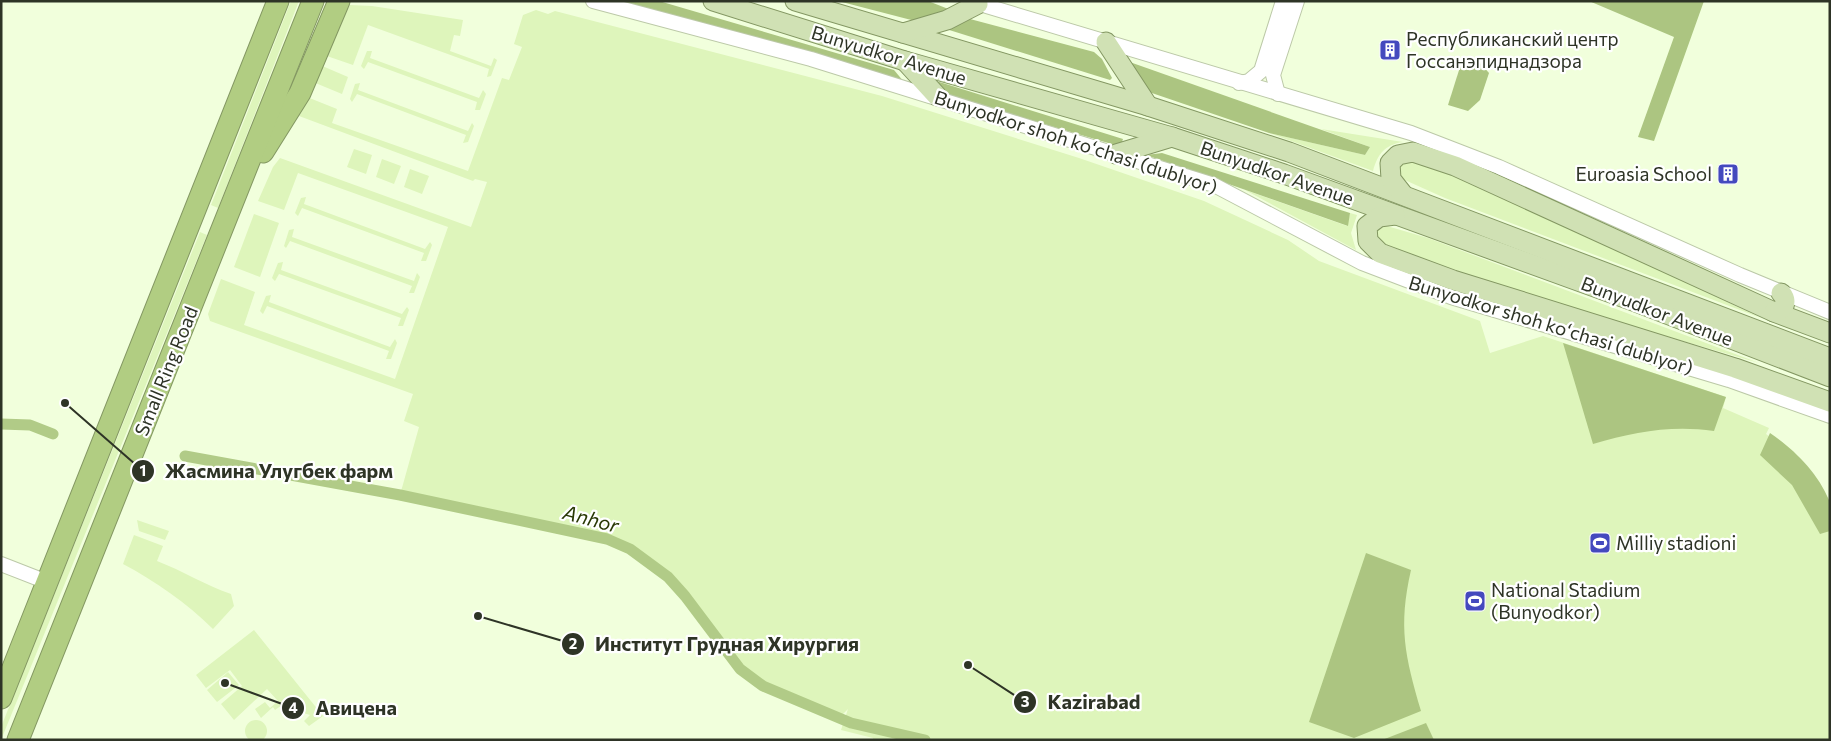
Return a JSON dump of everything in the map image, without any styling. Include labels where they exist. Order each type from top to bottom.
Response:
[{"type":"highway","name":"Small Ring Road","points":[[18,740],[313,1]]},
{"type":"highway","points":[[234,199],[300,93],[335,10],[346,1]]},
{"type":"highway","name":"Small Ring Road","points":[[1,698],[277,3]]},
{"type":"highway","points":[[189,227],[198,221],[210,221],[216,228],[218,240]]},
{"type":"main road","name":"Bunyudkor Avenue","points":[[713,1],[906,61],[1172,137],[1284,174],[1395,215],[1830,358]]},
{"type":"main road","name":"Bunyudkor Avenue","points":[[795,1],[1148,106],[1289,152],[1402,193],[1830,377]]},
{"type":"main road","points":[[903,33],[947,20],[974,3]]},
{"type":"main road","points":[[1106,42],[1148,106]]},
{"type":"main road","points":[[906,61],[937,96]]},
{"type":"main road","points":[[1116,154],[1172,137]]},
{"type":"main road","points":[[1402,193],[1391,179],[1390,163],[1401,153],[1417,152],[1495,183],[1774,312],[1830,333]]},
{"type":"main road","points":[[1395,215],[1379,217],[1368,226],[1368,241],[1380,252],[1452,280],[1735,368],[1830,402]]},
{"type":"main road","points":[[1774,312],[1780,311],[1785,305],[1785,298],[1781,293]]},
{"type":"street","name":"Bunyodkor shoh koʻchasi (dublyor)","points":[[593,1],[811,59],[937,96],[1214,185],[1362,263],[1451,297],[1729,380],[1830,416]]},
{"type":"street","points":[[1278,94],[1267,73],[1283,1]]},
{"type":"street","points":[[1239,83],[1267,73],[1297,1]]},
{"type":"street","points":[[974,3],[1411,133],[1455,149],[1781,293],[1830,312]]},
{"type":"street","points":[[1,564],[47,582]]},
{"type":"green space","points":[[291,1],[299,1],[218,208],[211,205]]},
{"type":"green space","points":[[605,1],[659,1],[894,70],[904,82]]},
{"type":"green space","points":[[838,1],[928,1],[951,10],[919,22]]},
{"type":"green space","points":[[1589,1],[1704,1],[1654,141],[1638,137],[1674,37]]},
{"type":"green space","points":[[350,5],[372,6],[463,20],[460,36],[454,35],[450,51],[491,66],[494,58],[497,60],[491,76],[487,77],[489,69],[368,25],[353,65],[324,55]]},
{"type":"green space","points":[[536,10],[548,14],[555,11],[882,96],[1079,158],[1204,201],[1288,240],[1319,261],[1480,321],[1490,353],[1543,336],[1726,397],[1723,408],[1769,428],[1766,434],[1781,445],[1830,509],[1830,740],[873,740],[873,738],[841,730],[848,709],[839,718],[775,691],[740,669],[689,600],[677,587],[652,564],[621,545],[587,533],[400,495],[419,427],[404,421],[413,394],[210,321],[208,314],[221,279],[255,292],[244,325],[395,379],[448,227],[298,173],[284,210],[258,201],[273,167],[280,158],[471,227],[487,182],[475,179],[473,181],[299,116],[307,97],[337,109],[332,123],[468,171],[502,78],[509,80],[522,47],[514,44],[523,15]]},
{"type":"green space","points":[[970,19],[1094,52],[1102,59],[1112,78],[1110,80],[946,29]]},
{"type":"green space","points":[[367,51],[372,51],[370,58],[479,98],[483,90],[486,94],[480,110],[475,110],[477,102],[368,62],[364,69],[361,66]]},
{"type":"green space","points":[[1124,60],[1370,147],[1365,155],[1269,133],[1146,91]]},
{"type":"green space","points":[[1471,61],[1480,63],[1489,73],[1480,100],[1468,111],[1448,105],[1460,67]]},
{"type":"green space","points":[[320,65],[348,77],[342,94],[313,82]]},
{"type":"green space","points":[[933,80],[1123,139],[1122,142],[1115,145],[943,94]]},
{"type":"green space","points":[[360,83],[358,90],[468,131],[472,123],[474,126],[468,142],[463,143],[466,135],[357,94],[352,102],[350,99],[355,84]]},
{"type":"green space","points":[[1321,129],[1403,142],[1391,145],[1383,151],[1377,159],[1373,171],[1269,133],[1365,155],[1370,147]]},
{"type":"green space","points":[[354,149],[372,155],[366,174],[347,167]]},
{"type":"green space","points":[[1162,153],[1350,213],[1348,226],[1146,155]]},
{"type":"green space","points":[[382,159],[401,166],[394,184],[376,177]]},
{"type":"green space","points":[[1407,160],[1452,175],[1629,255],[1761,318],[1445,198],[1398,177],[1396,165]]},
{"type":"green space","points":[[410,169],[429,176],[422,194],[404,187]]},
{"type":"green space","points":[[1245,190],[1347,226],[1350,213],[1357,215],[1351,233],[1356,250]]},
{"type":"green space","points":[[306,197],[304,204],[425,249],[430,242],[432,245],[426,261],[421,261],[424,253],[302,208],[298,216],[295,213],[301,198]]},
{"type":"green space","points":[[254,214],[279,223],[260,277],[234,267]]},
{"type":"green space","points":[[1380,224],[1428,238],[1759,363],[1489,285],[1374,242],[1372,227]]},
{"type":"green space","points":[[294,229],[292,237],[414,281],[417,273],[420,277],[414,293],[409,293],[412,286],[290,241],[286,248],[284,246],[289,230]]},
{"type":"green space","points":[[200,232],[207,235],[1,740],[1,727]]},
{"type":"green space","points":[[283,262],[281,270],[402,314],[407,307],[409,310],[403,326],[398,326],[401,318],[279,274],[275,281],[272,278],[278,263]]},
{"type":"green space","points":[[271,295],[269,302],[390,347],[395,339],[397,343],[391,359],[386,359],[389,351],[267,306],[263,314],[260,311],[266,296]]},
{"type":"green space","points":[[1563,343],[1726,397],[1714,431],[1668,429],[1623,436],[1593,444]]},
{"type":"green space","points":[[1770,433],[1788,446],[1819,480],[1829,500],[1830,531],[1820,534],[1792,485],[1760,455]]},
{"type":"green space","points":[[137,520],[169,531],[165,540],[139,531]]},
{"type":"green space","points":[[134,535],[163,546],[157,561],[231,594],[234,606],[213,629],[170,593],[123,564]]},
{"type":"green space","points":[[1366,553],[1411,570],[1405,608],[1405,641],[1407,657],[1421,711],[1354,738],[1309,722]]},
{"type":"green space","points":[[254,630],[323,716],[309,726],[304,721],[310,715],[297,711],[286,697],[285,703],[275,710],[273,707],[261,718],[255,709],[265,702],[270,708],[278,701],[267,689],[234,720],[221,704],[242,686],[230,670],[206,688],[196,675]]},
{"type":"green space","points":[[228,672],[239,685],[217,702],[207,690]]},
{"type":"green space","points":[[256,720],[266,727],[267,731],[260,741],[256,742],[246,735],[245,731],[252,721]]},
{"type":"green space","points":[[1426,723],[1434,740],[1382,740]]},
{"type":"waterway","name":"Anhor","points":[[1,424],[30,425],[53,434]]},
{"type":"waterway","name":"Anhor","points":[[185,456],[400,495],[607,539],[630,549],[668,577],[685,596],[740,669],[763,686],[851,723],[925,740]]},
{"type":"place","name":"Республиканский центр Госсанэпиднадзора","points":[[1390,50]]},
{"type":"place","name":"Euroasia School","points":[[1728,174]]},
{"type":"place","name":"Жасмина Улугбек фарм","points":[[65,403]]},
{"type":"place","name":"Milliy stadioni","points":[[1600,543]]},
{"type":"place","name":"National Stadium (Bunyodkor)","points":[[1475,601]]},
{"type":"place","name":"Институт Грудная Хирургия","points":[[478,616]]},
{"type":"place","name":"Kazirabad","points":[[968,665]]},
{"type":"place","name":"Авицена","points":[[225,683]]}]
